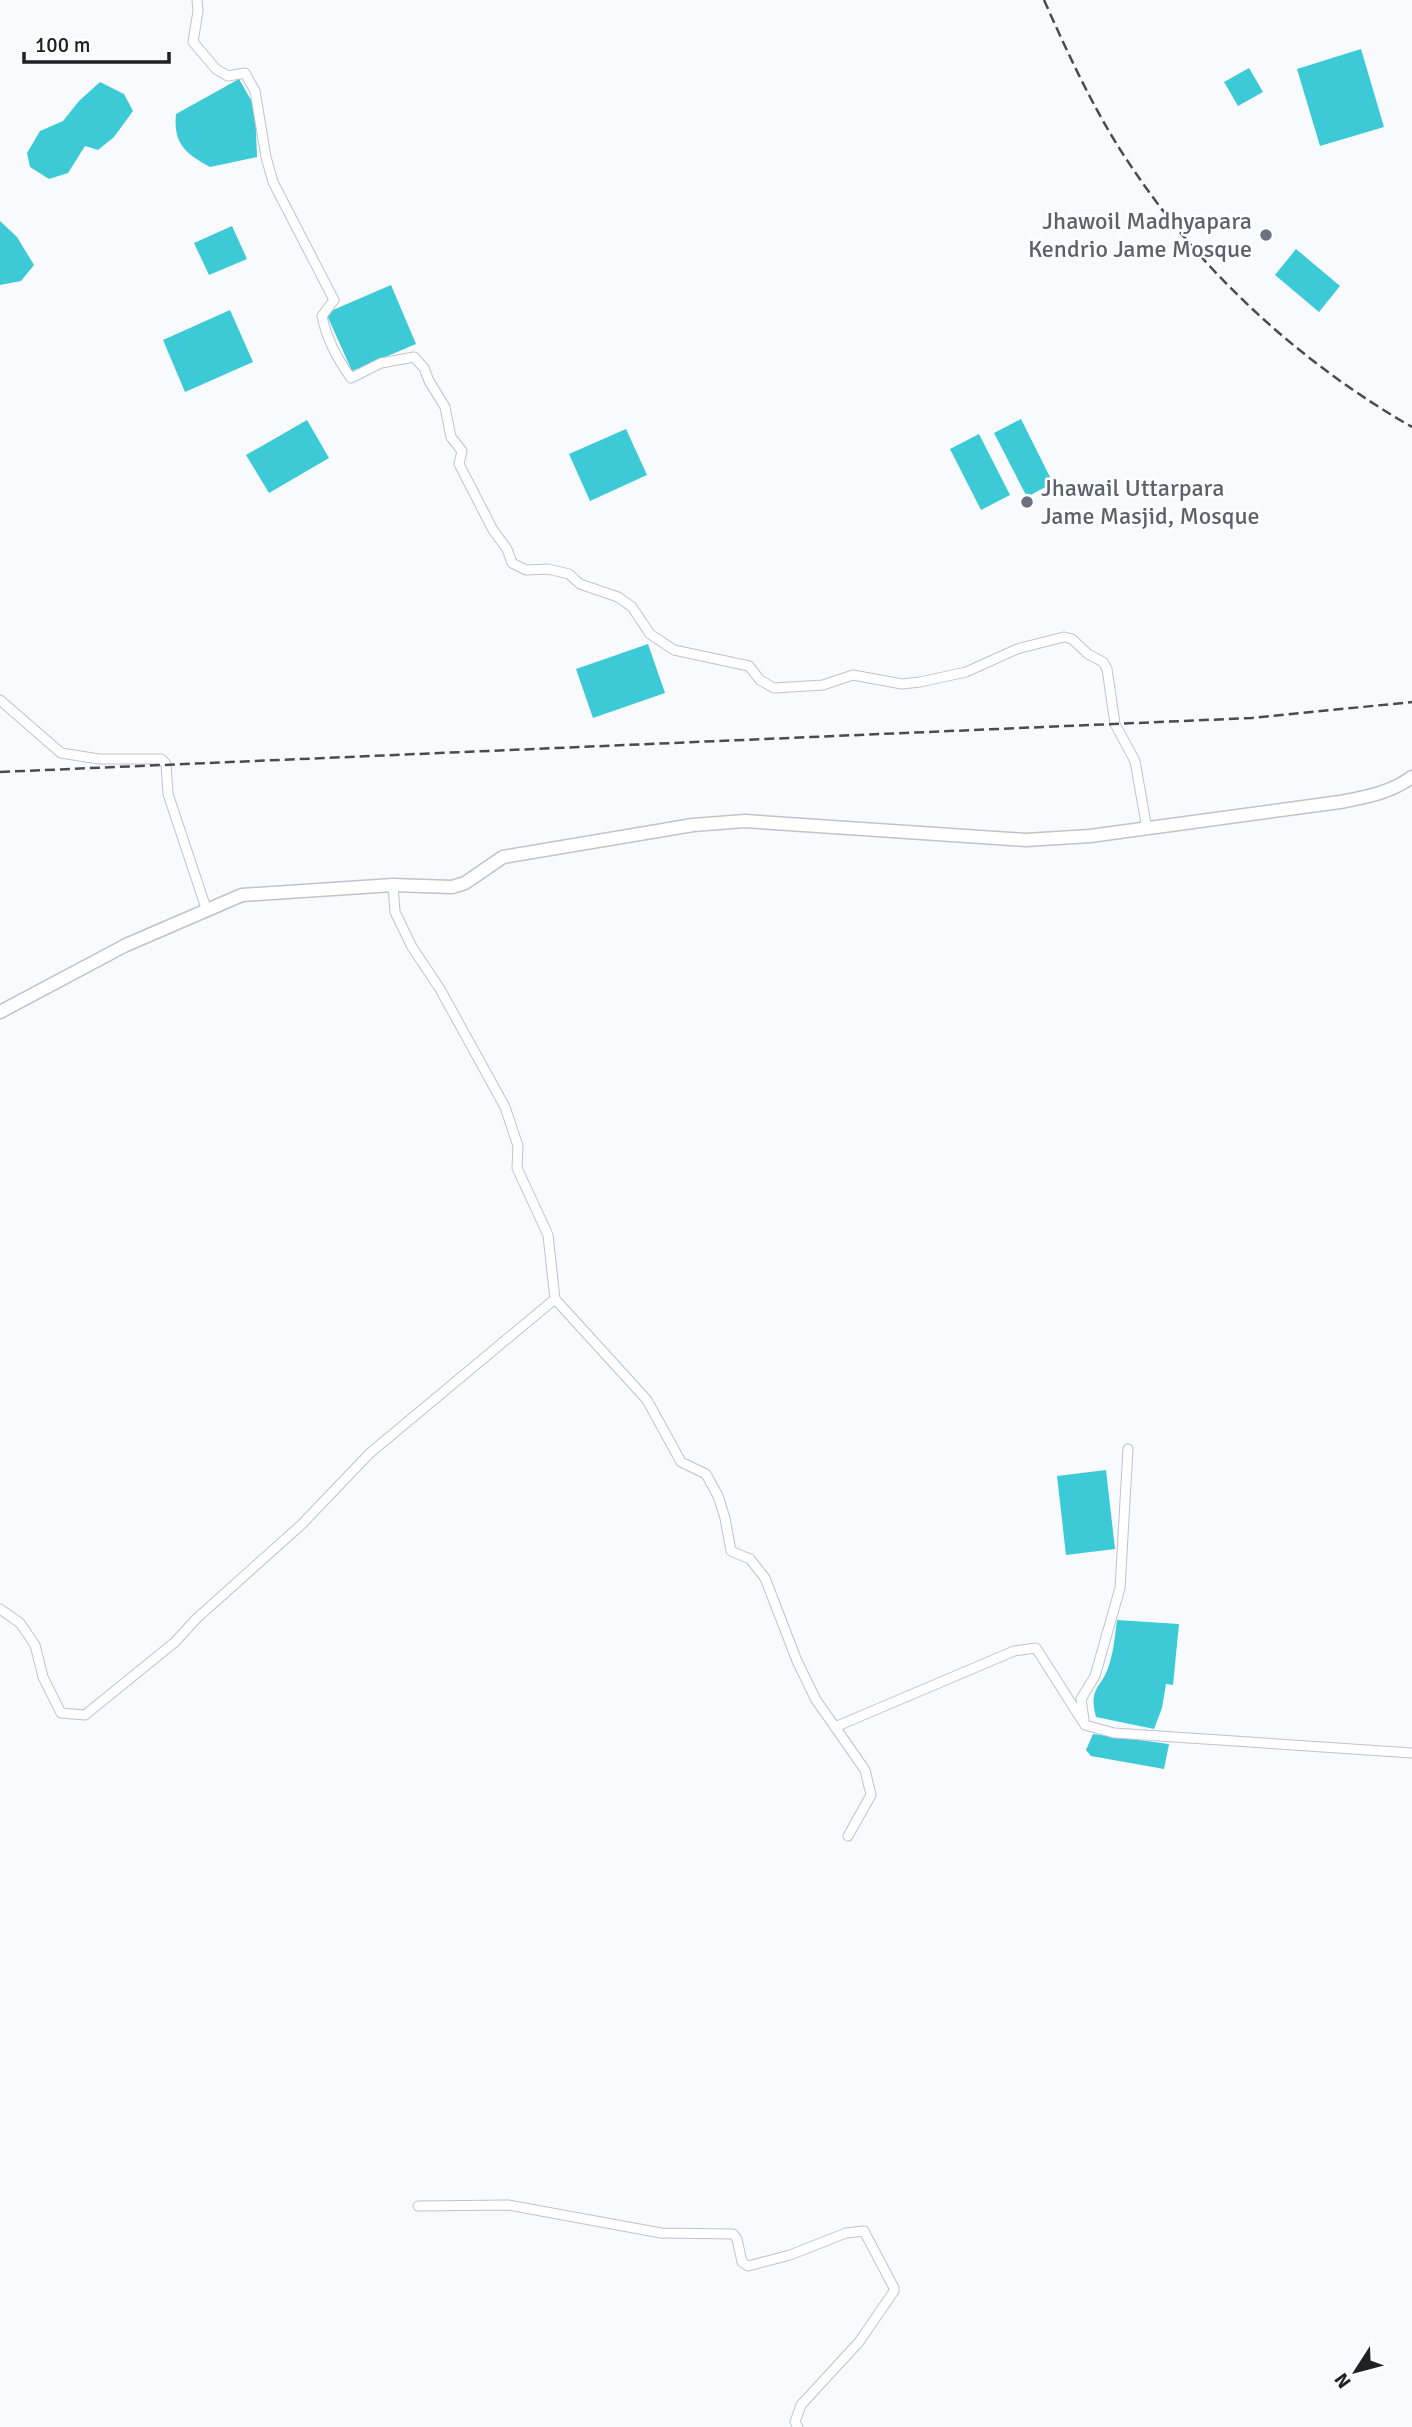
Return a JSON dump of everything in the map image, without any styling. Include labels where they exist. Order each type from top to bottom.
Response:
[{"type":"main road","points":[[0,1012],[126,945],[242,895],[393,885],[452,887],[465,883],[503,857],[693,825],[745,821],[1026,840],[1090,836],[1340,802],[1378,794],[1412,777]]},
{"type":"street","points":[[197,0],[198,12],[193,42],[216,69],[228,76],[245,73],[255,91],[266,157],[273,181],[334,300],[322,316],[325,334],[344,368],[351,378],[381,363],[414,357],[424,368],[445,407],[451,437],[461,451],[459,464],[493,530],[507,549],[512,563],[526,570],[548,569],[569,574],[580,584],[618,597],[632,607],[650,634],[674,650],[749,666],[760,680],[774,688],[823,685],[853,675],[908,684],[966,673],[1017,649],[1064,638],[1072,639],[1088,654],[1103,662],[1107,669],[1115,723],[1135,761],[1147,828]]},
{"type":"street","points":[[0,700],[61,753],[99,759],[161,759],[166,764],[168,794],[207,911]]},
{"type":"street","points":[[393,885],[395,912],[412,947],[440,989],[505,1107],[519,1146],[517,1168],[548,1235],[555,1299],[647,1401],[681,1462],[706,1474],[718,1496],[731,1551],[750,1559],[765,1578],[797,1661],[816,1700],[865,1770],[871,1795],[848,1836]]},
{"type":"street","points":[[0,1609],[20,1623],[35,1645],[43,1677],[61,1713],[85,1715],[175,1642],[196,1619],[301,1525],[370,1453],[555,1299]]},
{"type":"street","points":[[1084,1725],[1081,1699],[1095,1676],[1120,1588],[1128,1450]]},
{"type":"street","points":[[835,1727],[1014,1651],[1036,1648],[1084,1725],[1114,1733],[1412,1753]]},
{"type":"street","points":[[418,2206],[508,2205],[661,2233],[729,2234],[737,2239],[742,2262],[748,2266],[790,2255],[846,2233],[864,2231],[894,2291],[859,2342],[801,2406],[794,2422],[798,2427]]},
{"type":"water","points":[[1361,49],[1384,127],[1320,146],[1297,69]]},
{"type":"water","points":[[1249,68],[1263,92],[1238,106],[1224,82]]},
{"type":"water","points":[[239,79],[255,107],[257,157],[210,167],[188,152],[179,141],[176,114]]},
{"type":"water","points":[[100,82],[124,94],[133,111],[114,137],[98,150],[85,146],[68,173],[49,179],[30,167],[27,153],[40,131],[63,121],[79,101]]},
{"type":"water","points":[[0,221],[17,237],[34,265],[21,281],[0,285]]},
{"type":"water","points":[[232,226],[247,259],[209,275],[194,243]]},
{"type":"water","points":[[1296,249],[1340,286],[1319,312],[1275,275]]},
{"type":"water","points":[[391,285],[416,344],[352,371],[326,313]]},
{"type":"water","points":[[230,310],[253,362],[185,392],[163,340]]},
{"type":"water","points":[[1021,419],[1053,483],[1027,497],[994,433]]},
{"type":"water","points":[[307,420],[329,458],[269,493],[246,455]]},
{"type":"water","points":[[626,429],[647,475],[590,501],[569,454]]},
{"type":"water","points":[[979,434],[1010,495],[981,510],[950,449]]},
{"type":"water","points":[[648,644],[665,693],[593,718],[576,669]]},
{"type":"water","points":[[1106,1470],[1115,1549],[1066,1555],[1057,1476]]},
{"type":"water","points":[[1117,1620],[1179,1624],[1173,1685],[1166,1684],[1162,1708],[1154,1729],[1096,1717],[1095,1693],[1109,1665]]},
{"type":"water","points":[[1093,1734],[1169,1744],[1164,1769],[1091,1756],[1086,1750]]},
{"type":"railway","points":[[1044,0],[1108,129],[1133,169],[1191,245],[1223,281],[1294,346],[1371,402],[1412,427]]},
{"type":"railway","points":[[0,772],[1252,718],[1412,702]]},
{"type":"place","name":"Jhawoil Madhyapara Kendrio Jame Mosque","points":[[1266,235]]},
{"type":"place","name":"Jhawail Uttarpara Jame Masjid, Mosque","points":[[1027,502]]}]
